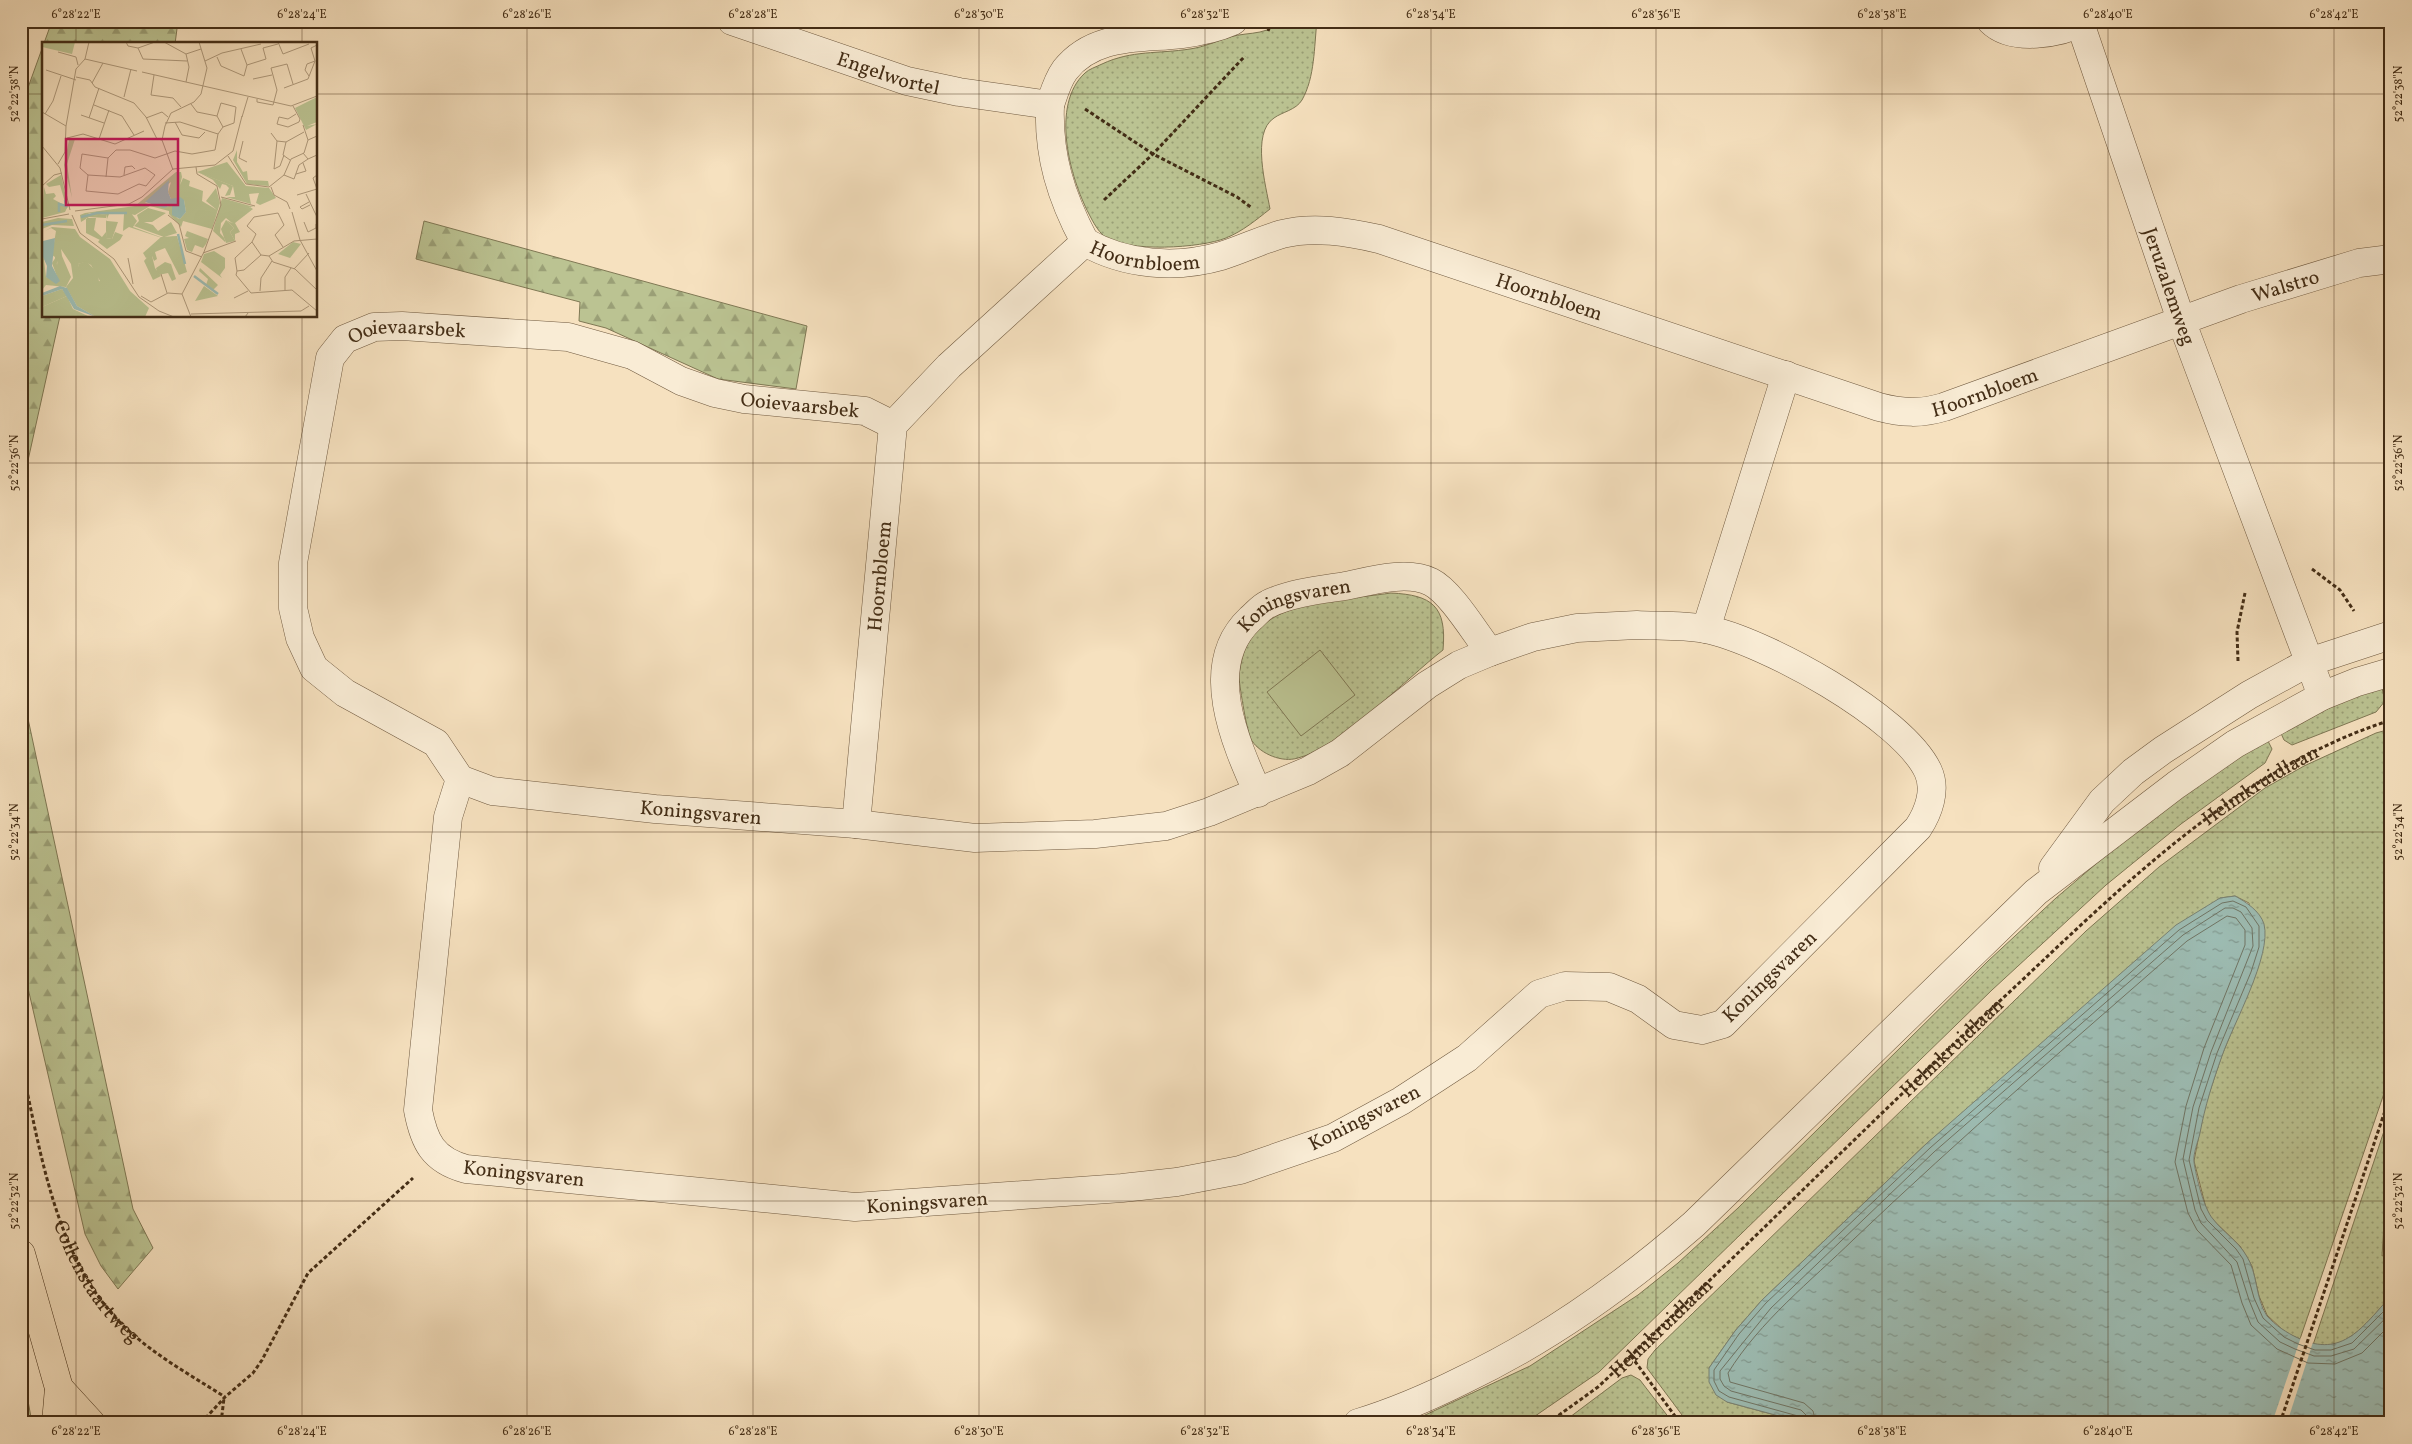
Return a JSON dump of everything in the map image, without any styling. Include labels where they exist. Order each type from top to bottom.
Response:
[{"type":"main road","points":[[21,1254],[59,1388],[56,1423]]},
{"type":"main road","points":[[59,1388],[91,1423]]},
{"type":"street","name":"Engelwortel","points":[[732,21],[908,81],[959,92],[1050,105]]},
{"type":"street","points":[[1085,242],[1060,189],[1049,136],[1050,105],[1057,84],[1066,69],[1090,49],[1127,37],[1202,32],[1233,21]]},
{"type":"street","name":"Jeruzalemweg","points":[[1990,21],[1998,29],[2037,35],[2082,22],[2181,320],[2322,696]]},
{"type":"street","name":"Hoornbloem","points":[[856,824],[893,425],[949,366],[1085,242],[1106,254],[1142,261],[1186,263],[1220,256],[1283,234],[1320,230],[1347,232],[1379,239],[1786,376],[1893,410],[1915,413],[1929,411],[2181,320]]},
{"type":"street","name":"Walstro","points":[[2181,320],[2241,299],[2359,263],[2391,259]]},
{"type":"street","name":"Ooievaarsbek","points":[[460,779],[436,743],[345,693],[314,668],[300,638],[293,608],[293,564],[330,358],[345,339],[374,327],[402,326],[568,337],[632,355],[681,381],[715,393],[744,399],[865,411],[893,425]]},
{"type":"street","points":[[1706,629],[1786,376]]},
{"type":"street","name":"Koningsvaren","points":[[1258,793],[1241,756],[1231,727],[1225,683],[1228,656],[1242,627],[1266,605],[1296,594],[1400,576],[1431,582],[1451,599],[1490,652]]},
{"type":"street","name":"Koningsvaren","points":[[1637,625],[1706,629],[1768,653],[1836,686],[1890,726],[1918,755],[1929,773],[1931,796],[1929,812],[1918,828],[1723,1024],[1702,1030],[1674,1025],[1638,999],[1610,987],[1565,986],[1539,994],[1467,1058],[1401,1102],[1333,1138],[1240,1170],[1176,1182],[1122,1188],[855,1207],[466,1168],[448,1164],[437,1156],[421,1127],[418,1110],[448,816],[460,779],[492,791],[655,809],[856,824],[975,838],[1095,834],[1166,826],[1258,793],[1308,771],[1340,753],[1427,685],[1459,665],[1490,652],[1533,636],[1577,628],[1637,625]]},
{"type":"street","points":[[2036,892],[2102,801],[2134,772],[2205,722],[2309,662],[2380,638]]},
{"type":"street","points":[[1358,1423],[1426,1398],[1513,1356],[1566,1324],[1634,1276],[1694,1224],[2036,892],[2176,785],[2235,744],[2322,696],[2391,672]]},
{"type":"path","points":[[1261,38],[1272,21]]},
{"type":"path","points":[[1085,242],[1092,212],[1153,154],[1248,52]]},
{"type":"path","points":[[1050,105],[1069,99],[1153,154],[1244,202],[1283,234]]},
{"type":"path","points":[[2266,546],[2328,579],[2380,638]]},
{"type":"path","name":"Helmkruidlaan","points":[[1548,1423],[1598,1387],[1915,1080],[2158,856],[2195,826],[2246,790],[2292,762],[2343,737],[2391,720]]},
{"type":"path","name":"Collenstaartweg","points":[[21,1063],[40,1147],[68,1245],[90,1286],[127,1330],[224,1397]]},
{"type":"path","points":[[2280,1423],[2391,1093]]},
{"type":"path","points":[[201,1423],[224,1397],[253,1373],[262,1360],[308,1273],[437,1156]]},
{"type":"path","points":[[1631,1356],[1680,1423]]},
{"type":"path","points":[[220,1423],[224,1397]]},
{"type":"green space","points":[[52,21],[178,21],[175,42],[44,42]]},
{"type":"green space","points":[[1288,21],[1317,21],[1312,72],[1302,100],[1293,109],[1274,118],[1267,125],[1263,135],[1263,174],[1270,209],[1249,225],[1226,238],[1200,244],[1146,247],[1129,245],[1104,236],[1094,223],[1082,199],[1070,162],[1067,142],[1066,122],[1068,103],[1074,87],[1085,73],[1124,56],[1195,48],[1234,36],[1263,31]]},
{"type":"green space","points":[[42,49],[42,318],[60,318],[21,492],[21,107]]},
{"type":"green space","points":[[424,221],[807,326],[796,389],[718,379],[606,328],[579,321],[580,302],[416,259]]},
{"type":"green space","points":[[1391,593],[1405,594],[1427,600],[1434,606],[1439,613],[1442,623],[1444,635],[1443,650],[1352,727],[1315,752],[1298,758],[1285,759],[1272,756],[1256,746],[1248,730],[1239,678],[1244,652],[1256,632],[1264,624],[1284,612],[1330,601]]},
{"type":"green space","points":[[1320,650],[1355,695],[1301,736],[1267,692]]},
{"type":"green space","points":[[2381,684],[2385,701],[2376,712],[2292,745],[2284,740],[2279,729]]},
{"type":"green space","points":[[21,686],[133,1209],[153,1248],[118,1289],[101,1266],[85,1234],[21,958]]},
{"type":"green space","points":[[2387,730],[2391,731],[2391,1073],[2300,1339],[2286,1333],[2267,1315],[2259,1296],[2252,1266],[2240,1246],[2211,1218],[2206,1208],[2194,1161],[2204,1109],[2222,1055],[2256,973],[2249,903],[2235,896],[2220,898],[1926,1144],[1762,1300],[1735,1331],[1709,1368],[1727,1402],[1805,1423],[1688,1423],[1647,1368],[1648,1359],[1655,1350],[2086,931],[2159,867],[2265,788],[2304,766],[2376,733]]},
{"type":"green space","points":[[2266,737],[2272,749],[2265,763],[2181,824],[2106,885],[1992,990],[1599,1372],[1525,1423],[1408,1423],[1530,1366],[1638,1295],[1678,1263],[1738,1208],[1988,961],[2056,898],[2138,828]]},
{"type":"green space","points":[[2391,1110],[2391,1211],[2385,1209],[2383,1255],[2391,1252],[2391,1296],[2366,1324],[2348,1338],[2326,1346],[2313,1345]]},
{"type":"green space","points":[[2385,1209],[2391,1211],[2391,1252],[2382,1256]]},
{"type":"green space","points":[[21,1362],[32,1423],[21,1423]]},
{"type":"green space","points":[[1631,1375],[1640,1380],[1673,1423],[1562,1423],[1622,1378]]},
{"type":"water","points":[[2235,896],[2248,904],[2262,919],[2265,938],[2257,971],[2227,1042],[2204,1113],[2194,1159],[2201,1192],[2213,1219],[2239,1245],[2250,1262],[2260,1301],[2267,1316],[2277,1326],[2290,1334],[2314,1343],[2328,1345],[2340,1342],[2361,1328],[2391,1296],[2391,1423],[1805,1423],[1727,1402],[1716,1395],[1709,1382],[1709,1368],[1735,1331],[1762,1300],[1926,1144],[2176,925],[2220,898]]},
{"type":"pier","points":[[2301,1337],[2313,1342],[2287,1423],[2272,1423]]}]
